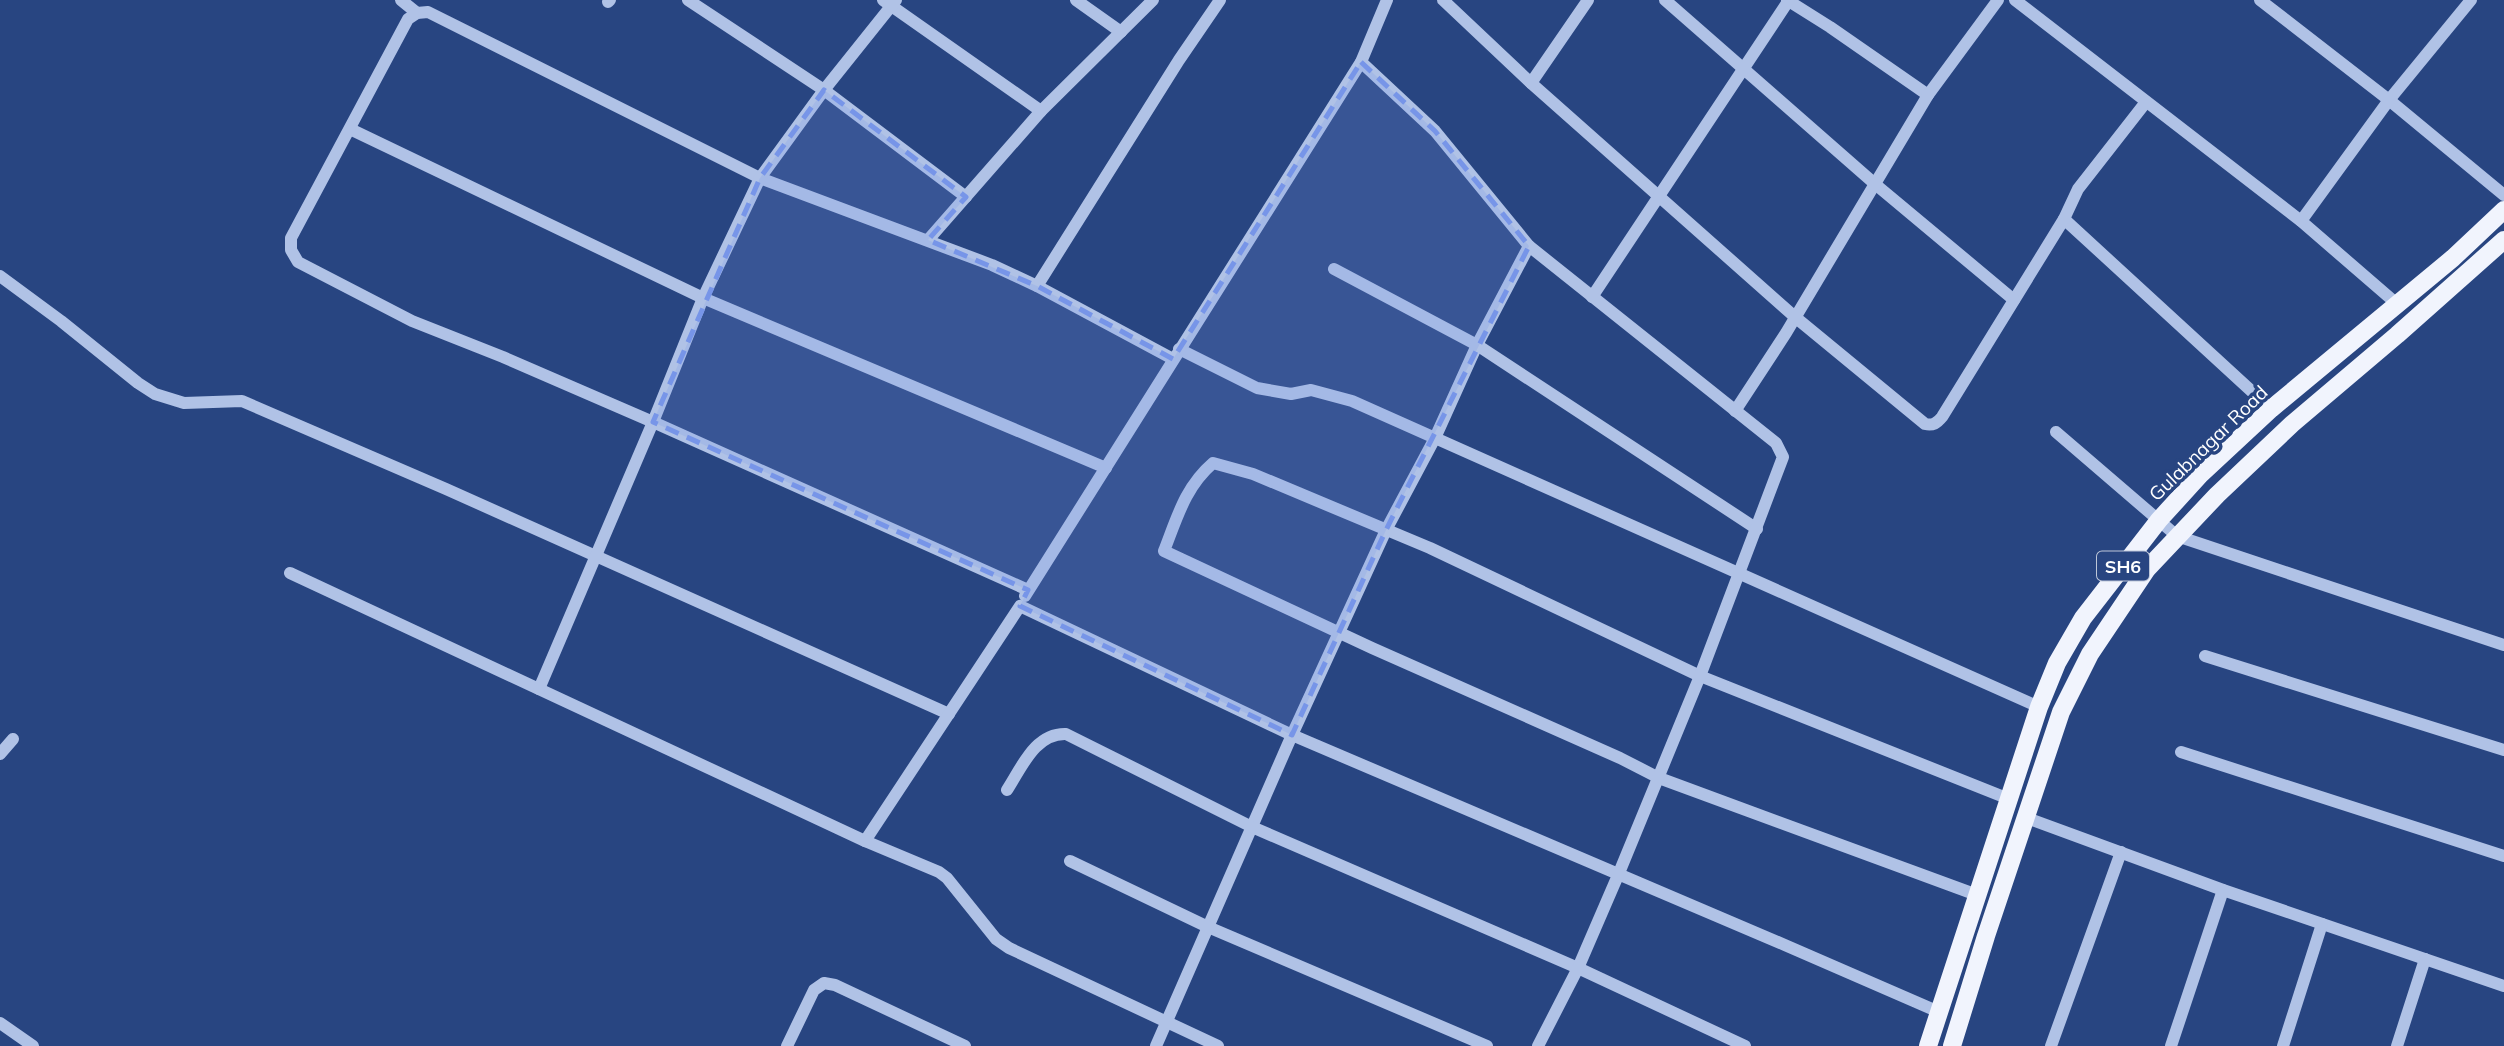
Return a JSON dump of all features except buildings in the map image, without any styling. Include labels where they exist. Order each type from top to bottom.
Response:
[{"type":"main road","name":"Gulabnagar Road","points":[[1928,1046],[2039,708],[2057,663],[2083,618],[2159,520],[2200,475],[2271,409],[2453,258],[2504,210]]},
{"type":"main road","name":"SH6","points":[[1952,1046],[2061,712],[2090,654],[2147,569],[2177,536],[2292,424],[2504,240]]},
{"type":"street","points":[[401,0],[417,13]]},
{"type":"street","points":[[688,0],[824,90],[966,197]]},
{"type":"street","points":[[1076,0],[1121,32]]},
{"type":"street","points":[[928,240],[1041,111],[1153,0]]},
{"type":"street","points":[[1037,286],[1179,60],[1220,0]]},
{"type":"street","points":[[864,841],[1020,606],[1361,62],[1387,0]]},
{"type":"street","points":[[1443,0],[1531,83],[1795,317],[1930,425],[1937,423],[1942,417],[2064,219],[2078,189],[2146,102]]},
{"type":"street","points":[[1531,83],[1588,0]]},
{"type":"street","points":[[1665,0],[1875,184],[2014,300]]},
{"type":"street","points":[[1592,297],[1788,0],[1928,95]]},
{"type":"street","points":[[1735,411],[1795,317],[1928,95],[1998,0]]},
{"type":"street","points":[[2015,0],[2301,221],[2397,304]]},
{"type":"street","points":[[2260,0],[2389,100],[2504,195]]},
{"type":"street","points":[[2301,221],[2389,100],[2471,0]]},
{"type":"street","points":[[539,689],[703,298],[760,178],[890,2],[1041,111]]},
{"type":"street","points":[[1028,590],[653,422],[412,321],[336,279],[298,262],[291,250],[291,237],[331,158],[350,129],[408,19],[417,13],[428,12],[760,178],[992,265],[1176,354],[1257,388],[1291,394],[1311,390],[1352,401],[2039,708]]},
{"type":"street","points":[[1361,62],[1435,131],[1529,246],[1776,443],[1783,457],[1659,778],[1578,968],[1538,1046]]},
{"type":"street","points":[[350,129],[703,298],[1106,468]]},
{"type":"street","points":[[2064,219],[2271,409]]},
{"type":"street","points":[[1156,1046],[1292,735],[1386,530],[1435,438],[1477,345],[1529,246]]},
{"type":"street","points":[[1334,269],[1477,345],[1757,529]]},
{"type":"street","points":[[0,276],[155,394],[184,403],[242,401],[949,714]]},
{"type":"street","points":[[2056,432],[2177,536],[2504,645]]},
{"type":"street","points":[[1977,895],[1659,778],[1164,551],[1191,485],[1213,463],[1253,474],[1430,548],[1700,676],[2009,799]]},
{"type":"street","points":[[289,573],[864,841],[939,872],[959,890],[996,939],[1218,1046]]},
{"type":"street","points":[[1020,606],[1292,735],[1939,1012]]},
{"type":"street","points":[[2205,656],[2504,750]]},
{"type":"street","points":[[1007,790],[1038,742],[1052,734],[1066,734],[1252,827],[1578,968],[1745,1046]]},
{"type":"street","points":[[0,754],[13,739]]},
{"type":"street","points":[[2181,752],[2504,856]]},
{"type":"street","points":[[2027,818],[2223,890],[2504,986]]},
{"type":"street","points":[[2051,1046],[2121,852]]},
{"type":"street","points":[[1070,861],[1208,927],[1487,1046]]},
{"type":"street","points":[[2171,1046],[2223,890]]},
{"type":"street","points":[[2283,1046],[2322,924]]},
{"type":"street","points":[[2397,1046],[2425,959]]},
{"type":"street","points":[[787,1046],[814,990],[824,983],[835,985],[965,1046]]},
{"type":"street","points":[[0,1023],[33,1046]]},
{"type":"highlighted area","points":[[1361,62],[1435,131],[1529,246],[1386,530],[1292,735],[1020,606],[1028,590],[653,422],[760,178],[824,90],[966,197],[928,240],[1037,286],[1173,359]]}]
